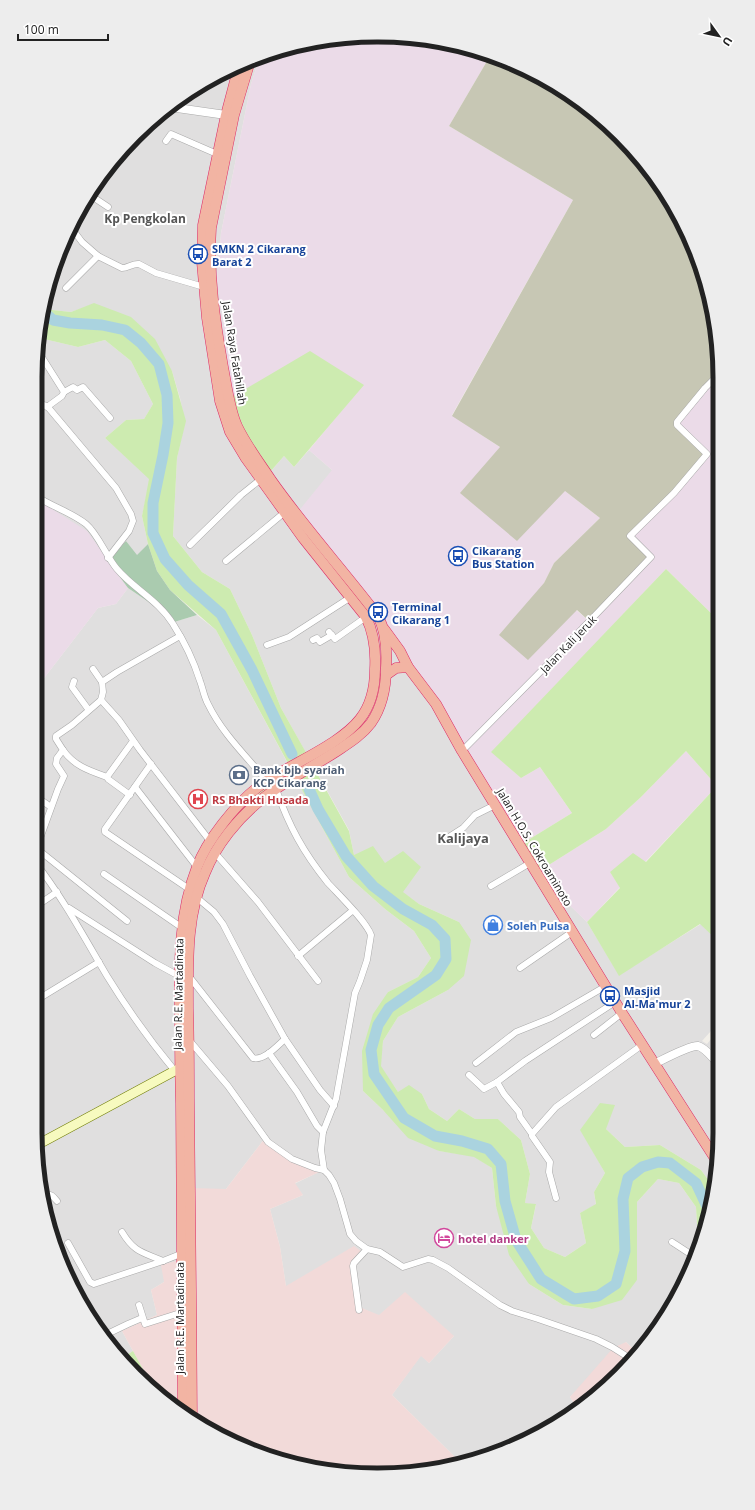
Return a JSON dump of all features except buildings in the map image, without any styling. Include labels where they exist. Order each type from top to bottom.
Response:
[{"type":"highway","name":"Jalan Raya Fatahillah","points":[[248,69],[234,116],[218,191],[210,239],[215,321],[228,396],[237,425],[254,455],[282,496],[374,611],[383,628]]},
{"type":"highway","name":"Jalan Raya Fatahillah","points":[[237,73],[217,154],[203,225],[202,244],[204,287],[220,401],[224,418],[236,443],[261,479],[368,621]]},
{"type":"highway","name":"Jalan R.E. Martadinata","points":[[192,1412],[189,1040],[183,975],[182,927],[193,893],[215,853],[233,828],[249,810],[276,789],[327,758],[362,717],[371,698],[375,680],[376,659],[368,621]]},
{"type":"highway","name":"Jalan H.O.S. Cokroaminoto","points":[[383,628],[400,651],[408,667],[436,704],[462,751],[572,932],[712,1154]]},
{"type":"highway","name":"Jalan R.E. Martadinata","points":[[183,1406],[183,1253],[178,1070],[183,975],[192,916],[193,893],[197,867],[210,841],[242,802],[267,781],[321,749],[338,744],[364,731],[373,719],[383,695],[387,660],[383,628]]},
{"type":"highway","points":[[386,675],[396,668],[408,667]]},
{"type":"highway","points":[[321,749],[325,752],[327,758]]},
{"type":"main road","points":[[42,1142],[178,1070]]},
{"type":"street","points":[[177,108],[226,115]]},
{"type":"street","points":[[166,140],[171,134],[217,154]]},
{"type":"street","points":[[95,198],[108,207]]},
{"type":"street","points":[[75,233],[82,242],[98,256],[122,268],[136,263],[156,273],[204,287]]},
{"type":"street","points":[[66,288],[98,256]]},
{"type":"street","points":[[43,359],[64,392]]},
{"type":"street","name":"Jalan Kali Jeruk","points":[[462,751],[651,557],[630,536],[674,493],[707,454],[677,425],[677,422],[713,380]]},
{"type":"street","points":[[42,407],[44,405],[47,407],[62,396],[64,392],[73,387],[77,390],[83,387],[110,418]]},
{"type":"street","points":[[47,407],[116,488],[131,514],[133,521],[129,531],[108,558]]},
{"type":"street","points":[[190,545],[241,495],[261,479]]},
{"type":"street","points":[[42,499],[87,524],[108,558],[118,570],[159,606],[173,623],[199,678],[204,697],[215,717],[228,736],[267,781]]},
{"type":"street","points":[[226,561],[285,512]]},
{"type":"street","points":[[267,644],[289,637],[351,597]]},
{"type":"street","points":[[313,640],[317,638],[320,642],[330,634],[335,639],[368,621]]},
{"type":"street","points":[[102,682],[180,636]]},
{"type":"street","points":[[93,669],[102,682],[103,692],[101,700],[56,736],[56,738],[69,758],[78,765],[107,777],[130,795]]},
{"type":"street","points":[[74,681],[72,686],[88,709]]},
{"type":"street","points":[[101,700],[119,720],[133,741],[210,841]]},
{"type":"street","points":[[107,777],[133,741]]},
{"type":"street","points":[[42,833],[64,776],[56,762],[63,750]]},
{"type":"street","points":[[151,764],[105,829],[105,833],[193,893],[214,912],[223,924],[285,1039],[320,1090],[334,1106]]},
{"type":"street","points":[[135,787],[197,867]]},
{"type":"street","points":[[276,789],[289,824],[302,847],[328,882],[370,932],[371,938],[363,974],[355,993],[334,1106],[323,1132],[321,1150],[324,1170],[334,1183],[350,1234],[356,1241],[367,1249],[380,1252],[403,1266],[424,1260],[433,1260],[448,1268],[500,1305],[512,1311],[596,1339],[612,1346],[628,1357]]},
{"type":"street","points":[[42,801],[51,807]]},
{"type":"street","points":[[449,837],[463,828],[475,815],[495,805]]},
{"type":"street","points":[[215,853],[250,892],[318,981]]},
{"type":"street","points":[[42,855],[127,921]]},
{"type":"street","points":[[491,886],[530,863]]},
{"type":"street","points":[[42,872],[67,907],[121,998],[146,1036],[178,1070]]},
{"type":"street","points":[[104,874],[182,927]]},
{"type":"street","points":[[42,902],[57,892]]},
{"type":"street","points":[[67,907],[155,963],[183,975],[253,1058],[258,1058],[269,1053],[285,1039]]},
{"type":"street","points":[[298,956],[352,911]]},
{"type":"street","points":[[520,968],[572,932]]},
{"type":"street","points":[[42,997],[99,962]]},
{"type":"street","points":[[476,1063],[516,1032],[551,1018],[606,986]]},
{"type":"street","points":[[470,1075],[484,1089],[497,1082],[525,1061],[615,1002]]},
{"type":"street","points":[[594,1035],[622,1012]]},
{"type":"street","points":[[189,1040],[228,1086],[268,1142],[292,1159],[324,1170]]},
{"type":"street","points":[[532,1134],[547,1115],[568,1097],[642,1044]]},
{"type":"street","points":[[654,1064],[686,1049],[698,1046],[713,1058]]},
{"type":"street","points":[[269,1053],[297,1092],[317,1126],[323,1132]]},
{"type":"street","points":[[497,1082],[504,1094],[520,1112],[520,1117],[550,1162],[549,1172],[556,1198]]},
{"type":"street","points":[[47,1194],[53,1196],[57,1201]]},
{"type":"street","points":[[122,1232],[129,1243],[138,1250],[163,1261]]},
{"type":"street","points":[[672,1242],[690,1254]]},
{"type":"street","points":[[68,1243],[92,1283],[163,1261],[183,1253]]},
{"type":"street","points":[[359,1310],[353,1266],[367,1249]]},
{"type":"street","points":[[139,1305],[144,1323],[147,1324],[183,1312]]},
{"type":"street","points":[[109,1333],[142,1318]]},
{"type":"shaded area","points":[[378,42],[421,45],[464,53],[487,61],[449,126],[573,200],[452,415],[565,491],[600,518],[554,563],[544,583],[589,621],[630,536],[677,425],[713,381],[713,615],[666,569],[492,752],[521,778],[540,767],[572,813],[520,845],[400,651],[297,513],[332,470],[309,450],[363,385],[232,397],[217,279],[221,233],[251,84],[257,65],[291,53],[334,45]]},
{"type":"shaded area","points":[[487,61],[526,77],[545,87],[582,111],[615,140],[630,156],[644,173],[668,210],[687,249],[702,291],[707,312],[713,381],[677,423],[707,454],[630,536],[651,557],[589,621],[577,610],[528,660],[499,635],[544,583],[554,563],[600,518],[565,491],[517,541],[460,493],[500,447],[452,416],[573,200],[449,126]]},
{"type":"shaded area","points":[[257,65],[251,84],[221,233],[217,279],[271,471],[284,456],[294,467],[309,450],[332,470],[400,651],[536,873],[587,922],[619,975],[701,924],[713,935],[713,1029],[702,1041],[707,1044],[713,1036],[713,1132],[709,1181],[701,1170],[660,1145],[625,1147],[606,1129],[581,1130],[605,1173],[594,1192],[596,1205],[580,1213],[586,1243],[565,1257],[544,1248],[531,1228],[536,1205],[525,1203],[530,1174],[521,1140],[498,1119],[475,1119],[459,1109],[447,1121],[429,1109],[422,1094],[398,1092],[380,1066],[383,1041],[398,1017],[448,990],[459,922],[419,904],[402,892],[385,863],[354,855],[349,830],[281,708],[252,635],[230,589],[202,572],[173,536],[177,458],[185,422],[172,371],[94,304],[71,312],[49,310],[53,291],[77,229],[87,210],[111,173],[140,140],[173,111],[210,87]]},
{"type":"shaded area","points":[[45,339],[78,347],[105,340],[131,361],[153,404],[144,419],[126,420],[105,438],[150,479],[142,516],[148,544],[137,556],[126,541],[108,561],[42,504],[42,378]]},
{"type":"shaded area","points":[[42,503],[87,531],[128,588],[116,604],[98,608],[42,681]]},
{"type":"shaded area","points":[[128,588],[153,605],[171,623],[197,615],[216,630],[349,877],[385,909],[414,931],[431,958],[418,977],[388,992],[363,1091],[383,1110],[439,1151],[474,1156],[492,1168],[496,1206],[529,1284],[563,1305],[592,1309],[637,1280],[637,1202],[658,1179],[679,1183],[696,1207],[698,1232],[687,1261],[668,1300],[644,1337],[634,1350],[626,1342],[570,1397],[575,1404],[526,1433],[485,1450],[457,1459],[392,1395],[421,1355],[429,1363],[454,1336],[379,1316],[357,1306],[286,1286],[280,1247],[270,1209],[303,1195],[294,1184],[323,1170],[292,1159],[265,1138],[226,1189],[191,1257],[164,1282],[151,1290],[157,1315],[122,1331],[133,1351],[126,1355],[111,1337],[87,1300],[77,1281],[53,1219],[48,1198],[43,1154],[42,681],[98,608],[116,604]]},
{"type":"shaded area","points":[[686,751],[713,781],[713,790],[645,862],[610,872],[620,887],[587,922],[536,873],[606,829],[641,797]]},
{"type":"shaded area","points":[[265,1138],[292,1159],[324,1170],[295,1183],[303,1195],[270,1209],[280,1247],[286,1286],[354,1246],[365,1254],[354,1269],[357,1306],[379,1315],[405,1292],[454,1336],[429,1363],[421,1356],[392,1395],[457,1459],[421,1465],[378,1468],[334,1465],[291,1457],[249,1442],[210,1423],[173,1399],[147,1377],[122,1331],[157,1315],[151,1290],[164,1282],[161,1265],[191,1257],[190,1188],[226,1189]]},
{"type":"shaded area","points":[[626,1342],[634,1350],[599,1385],[575,1404],[570,1397],[613,1348]]},
{"type":"green space","points":[[94,303],[131,317],[155,339],[172,371],[186,421],[177,458],[173,536],[202,572],[230,589],[252,635],[281,708],[308,756],[290,767],[216,630],[170,590],[157,571],[148,544],[142,516],[149,479],[105,438],[126,420],[144,419],[153,404],[131,361],[105,340],[78,347],[45,339],[49,310],[71,312]]},
{"type":"green space","points":[[310,351],[364,385],[294,467],[284,456],[270,472],[246,435],[232,397]]},
{"type":"green space","points":[[126,541],[137,555],[148,544],[157,571],[170,590],[197,615],[171,623],[153,605],[128,588],[108,561]]},
{"type":"green space","points":[[666,569],[713,615],[713,781],[686,751],[641,797],[606,829],[536,873],[520,845],[572,813],[540,767],[521,778],[491,752]]},
{"type":"green space","points":[[313,766],[349,831],[354,855],[373,846],[385,863],[403,851],[421,867],[403,892],[419,904],[459,922],[471,940],[464,976],[448,990],[398,1017],[383,1041],[381,1066],[398,1092],[409,1085],[422,1094],[429,1109],[447,1121],[459,1109],[475,1119],[498,1119],[521,1140],[530,1174],[525,1203],[536,1204],[531,1228],[544,1248],[565,1257],[586,1243],[580,1213],[596,1204],[594,1192],[605,1173],[580,1130],[600,1103],[615,1105],[606,1129],[625,1147],[660,1145],[701,1170],[709,1181],[707,1198],[698,1232],[696,1207],[679,1183],[658,1179],[637,1202],[637,1280],[622,1300],[592,1309],[563,1305],[529,1284],[509,1255],[496,1206],[492,1168],[474,1157],[439,1151],[408,1138],[383,1110],[363,1091],[362,1051],[373,1014],[388,992],[418,977],[431,958],[414,931],[385,909],[349,877],[295,777]]},
{"type":"green space","points":[[290,767],[295,777],[265,798],[251,810],[225,837],[206,869],[199,886],[194,905],[188,962],[190,1196],[182,1197],[180,947],[181,927],[189,889],[197,867],[210,841],[242,802],[267,781]]},
{"type":"green space","points":[[713,790],[713,936],[700,924],[619,976],[587,922],[620,888],[610,872],[633,853],[646,862]]},
{"type":"green space","points":[[133,1351],[147,1377],[140,1370],[126,1355]]},
{"type":"waterway","points":[[48,315],[53,320],[70,323],[102,325],[125,330],[141,343],[159,364],[167,395],[168,423],[153,503],[153,533],[165,559],[188,585],[221,614],[252,670],[292,754]]},
{"type":"waterway","points":[[309,789],[318,809],[346,856],[373,886],[403,909],[432,925],[445,939],[446,959],[436,975],[389,1008],[378,1025],[371,1050],[374,1074],[404,1118],[435,1136],[462,1141],[488,1149],[501,1164],[505,1201],[516,1240],[541,1279],[574,1299],[598,1296],[616,1284],[625,1251],[623,1199],[628,1178],[642,1167],[658,1162],[670,1163],[696,1183],[706,1204]]},
{"type":"place","name":"SMKN 2 Cikarang Barat 2","points":[[198,254]]},
{"type":"place","name":"Cikarang Bus Station","points":[[458,556]]},
{"type":"place","name":"Terminal Cikarang 1","points":[[378,612]]},
{"type":"place","name":"Bank bjb syariah KCP Cikarang","points":[[239,775]]},
{"type":"place","name":"RS Bhakti Husada","points":[[198,799]]},
{"type":"place","name":"Soleh Pulsa","points":[[493,925]]},
{"type":"place","name":"Masjid Al-Ma'mur 2","points":[[610,996]]},
{"type":"place","name":"hotel danker","points":[[444,1238]]},
{"type":"district","name":"Kp Pengkolan","points":[[145,218]]},
{"type":"district","name":"Kalijaya","points":[[463,838]]}]
